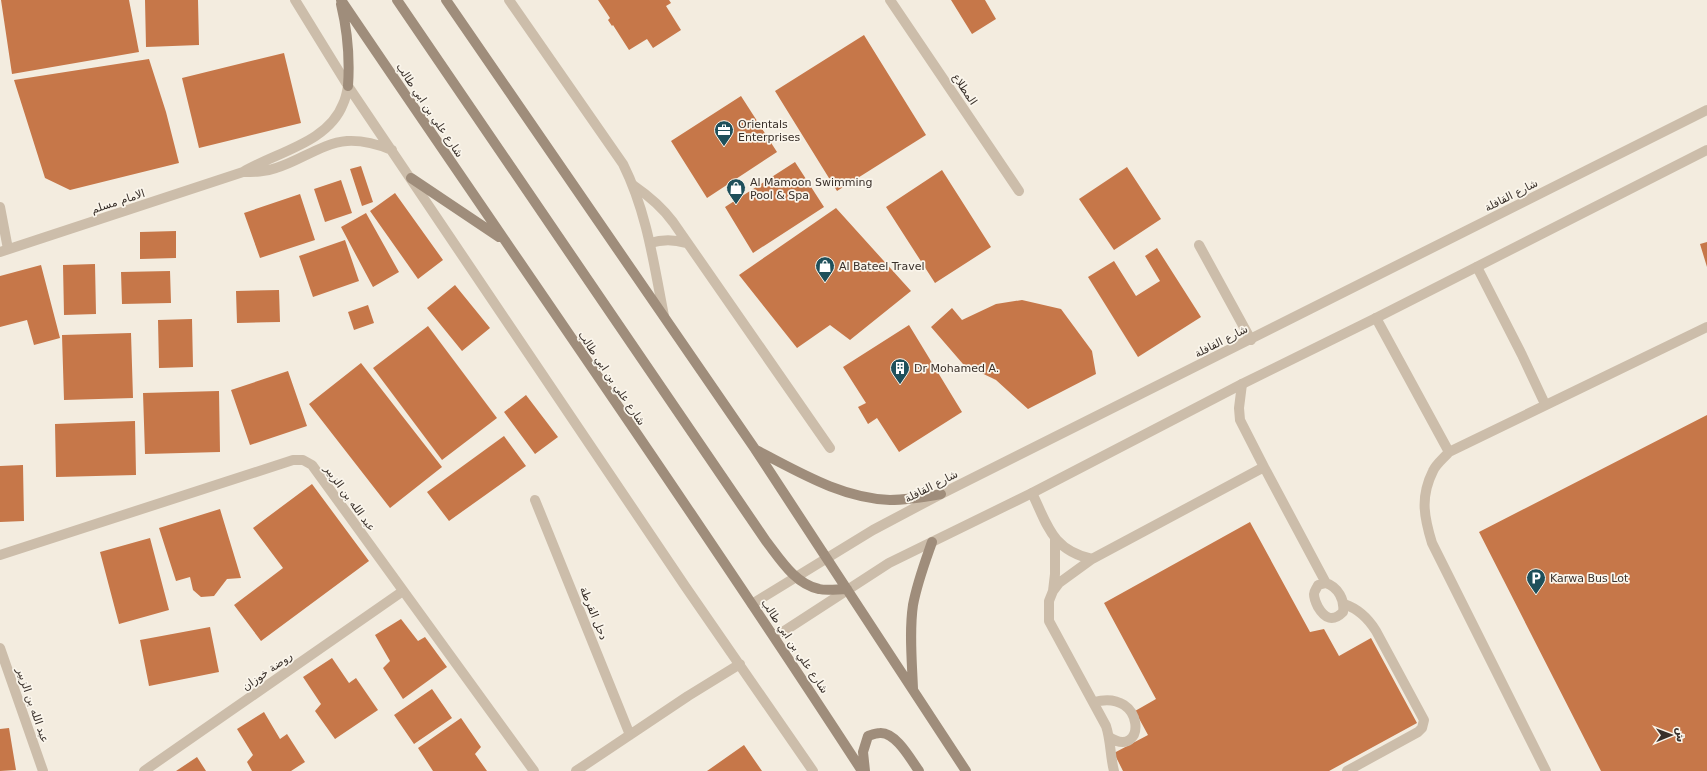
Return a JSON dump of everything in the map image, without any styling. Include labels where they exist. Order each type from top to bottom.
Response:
[{"type":"main road","points":[[341,0],[350,56],[348,86]]},
{"type":"main road","name":"شارع علي بن ابي طالب","points":[[341,0],[775,637],[864,771]]},
{"type":"main road","points":[[397,0],[766,541],[795,577],[806,584],[819,589],[847,589]]},
{"type":"main road","points":[[446,0],[755,449],[966,771]]},
{"type":"main road","points":[[411,178],[504,241]]},
{"type":"main road","points":[[755,449],[819,482],[839,490],[864,497],[890,500],[909,499],[941,494]]},
{"type":"main road","points":[[913,689],[912,629],[914,605],[921,573],[932,542]]},
{"type":"main road","points":[[864,771],[863,752],[868,736],[881,733],[890,736],[900,744],[919,771]]},
{"type":"street","points":[[295,0],[348,86],[685,586],[813,771]]},
{"type":"street","points":[[509,0],[623,164],[634,185],[650,243],[664,316]]},
{"type":"street","name":"المطلاع","points":[[890,0],[1019,191]]},
{"type":"street","name":"الامام مسلم","points":[[4,250],[243,172],[258,163],[302,144],[319,135],[333,121],[343,105],[348,86]]},
{"type":"street","name":"شارع القافلة","points":[[752,604],[826,557],[941,494],[1251,340],[1707,110]]},
{"type":"street","name":"الامام مسلم","points":[[243,172],[259,172],[277,168],[332,144],[347,141],[362,141],[377,144],[392,150]]},
{"type":"street","points":[[775,637],[889,563],[1032,493],[1242,384],[1376,318],[1707,150]]},
{"type":"street","points":[[634,185],[649,195],[662,208],[830,448]]},
{"type":"street","points":[[0,207],[4,250]]},
{"type":"street","points":[[650,243],[674,239],[686,243]]},
{"type":"street","points":[[1200,245],[1251,340]]},
{"type":"street","points":[[1477,267],[1545,404]]},
{"type":"street","points":[[1376,318],[1449,452]]},
{"type":"street","points":[[1546,771],[1432,543],[1424,518],[1425,492],[1434,470],[1449,452],[1545,404],[1707,327]]},
{"type":"street","points":[[1242,384],[1239,408],[1240,420],[1326,583]]},
{"type":"street","name":"عبد الله بن الزبير","points":[[0,555],[293,460],[304,460],[312,466],[534,771]]},
{"type":"street","points":[[1114,771],[1109,737],[1094,702],[1049,621],[1049,601],[1053,591],[1060,583],[1092,559],[1264,467]]},
{"type":"street","points":[[1032,493],[1055,539],[1065,549],[1078,556],[1092,559]]},
{"type":"street","name":"دحل القرطة","points":[[535,500],[630,735]]},
{"type":"street","points":[[1053,591],[1055,539]]},
{"type":"street","points":[[1326,583],[1332,585],[1336,589],[1344,604],[1343,612],[1337,618],[1329,619],[1322,614],[1315,601],[1314,593],[1318,585],[1326,583]]},
{"type":"street","name":"روضة خوزان","points":[[144,771],[404,591]]},
{"type":"street","points":[[1344,604],[1360,611],[1369,620],[1424,720],[1424,724],[1418,732],[1347,771]]},
{"type":"street","name":"عبد الله بن الزبير","points":[[0,648],[42,771]]},
{"type":"street","points":[[576,771],[740,664]]},
{"type":"street","points":[[1094,702],[1104,699],[1115,700],[1125,705],[1132,714],[1136,724],[1136,730],[1130,740],[1117,742],[1109,737]]},
{"type":"building","points":[[1,0],[129,0],[139,52],[12,74]]},
{"type":"building","points":[[145,0],[198,0],[199,45],[146,47]]},
{"type":"building","points":[[598,0],[669,0],[671,3],[666,6],[681,30],[653,48],[647,39],[629,50],[613,25],[612,26],[608,20],[610,18]]},
{"type":"building","points":[[951,0],[985,0],[996,19],[972,34]]},
{"type":"building","points":[[864,35],[926,135],[837,191],[775,91]]},
{"type":"building","points":[[284,53],[301,123],[199,148],[182,78]]},
{"type":"building","points":[[149,59],[166,112],[179,163],[70,190],[45,178],[14,80]]},
{"type":"building","name":"Orientals Enterprises","points":[[741,96],[777,152],[707,198],[671,141]]},
{"type":"building","points":[[795,162],[824,207],[753,253],[725,207]]},
{"type":"building","points":[[361,166],[373,202],[362,206],[350,169]]},
{"type":"building","points":[[1127,167],[1161,219],[1114,250],[1079,199]]},
{"type":"building","points":[[942,170],[991,247],[935,283],[886,207]]},
{"type":"building","points":[[341,180],[352,213],[325,222],[314,189]]},
{"type":"building","points":[[395,193],[443,260],[418,279],[370,211]]},
{"type":"building","points":[[300,194],[315,240],[260,258],[244,213]]},
{"type":"building","name":"Al Bateel Travel","points":[[836,208],[911,291],[850,340],[830,325],[797,348],[739,275]]},
{"type":"building","points":[[366,213],[399,272],[373,287],[341,227]]},
{"type":"building","points":[[176,231],[176,258],[140,259],[140,232]]},
{"type":"building","points":[[345,240],[359,281],[313,297],[299,256]]},
{"type":"building","points":[[1707,242],[1707,267],[1700,244]]},
{"type":"building","points":[[1157,248],[1201,317],[1138,357],[1088,277],[1114,261],[1136,296],[1160,281],[1145,256]]},
{"type":"building","points":[[95,264],[96,314],[64,315],[63,265]]},
{"type":"building","points":[[41,265],[60,338],[34,345],[27,320],[0,327],[0,276]]},
{"type":"building","points":[[170,271],[171,303],[122,304],[121,272]]},
{"type":"building","points":[[455,285],[490,328],[462,351],[427,308]]},
{"type":"building","points":[[279,290],[280,322],[237,323],[236,291]]},
{"type":"building","points":[[1022,300],[1061,309],[1092,351],[1096,374],[1028,409],[996,380],[963,364],[931,327],[952,308],[962,320],[996,304]]},
{"type":"building","points":[[368,305],[374,323],[354,330],[348,312]]},
{"type":"building","points":[[192,319],[193,367],[159,368],[158,320]]},
{"type":"building","name":"Dr Mohamed A.","points":[[909,325],[962,412],[899,452],[877,418],[868,424],[858,407],[866,403],[843,367]]},
{"type":"building","points":[[428,326],[497,418],[442,460],[373,368]]},
{"type":"building","points":[[131,333],[133,398],[64,400],[62,335]]},
{"type":"building","points":[[361,363],[442,467],[390,508],[309,404]]},
{"type":"building","points":[[288,371],[307,426],[250,445],[231,390]]},
{"type":"building","points":[[219,391],[220,452],[145,454],[143,393]]},
{"type":"building","points":[[526,395],[558,437],[535,454],[504,412]]},
{"type":"building","points":[[1707,415],[1707,771],[1601,771],[1479,532]]},
{"type":"building","points":[[135,421],[136,475],[56,477],[55,424]]},
{"type":"building","points":[[504,436],[526,466],[449,521],[427,492]]},
{"type":"building","points":[[23,465],[24,521],[0,522],[0,466]]},
{"type":"building","points":[[312,484],[369,561],[261,641],[234,605],[283,568],[253,528]]},
{"type":"building","points":[[220,509],[241,578],[227,579],[214,596],[201,597],[193,590],[190,577],[176,581],[159,528]]},
{"type":"building","points":[[1250,522],[1310,632],[1324,629],[1339,656],[1371,638],[1417,723],[1329,771],[1123,771],[1114,753],[1148,735],[1135,711],[1156,699],[1104,603]]},
{"type":"building","points":[[150,538],[169,610],[119,624],[100,552]]},
{"type":"building","points":[[401,619],[418,641],[425,637],[447,667],[403,699],[383,668],[390,661],[375,635]]},
{"type":"building","points":[[210,627],[219,672],[149,686],[140,640]]},
{"type":"building","points":[[332,658],[349,683],[356,678],[378,710],[335,739],[315,711],[321,704],[303,677]]},
{"type":"building","points":[[432,689],[452,718],[414,744],[394,715]]},
{"type":"building","points":[[264,712],[280,739],[287,734],[305,762],[291,771],[252,771],[247,762],[253,755],[237,729]]},
{"type":"building","points":[[461,718],[481,747],[475,754],[487,771],[433,771],[418,748]]},
{"type":"building","points":[[9,728],[16,770],[0,771],[0,729]]},
{"type":"building","points":[[744,745],[762,771],[707,771]]},
{"type":"building","points":[[197,757],[206,771],[176,771]]},
{"type":"place","name":"Orientals Enterprises","points":[[724,147]]},
{"type":"place","name":"Al Mamoon Swimming Pool & Spa","points":[[736,205]]},
{"type":"place","name":"Al Bateel Travel","points":[[825,283]]},
{"type":"place","name":"Dr Mohamed A.","points":[[900,385]]},
{"type":"place","name":"Karwa Bus Lot","points":[[1536,595]]}]
